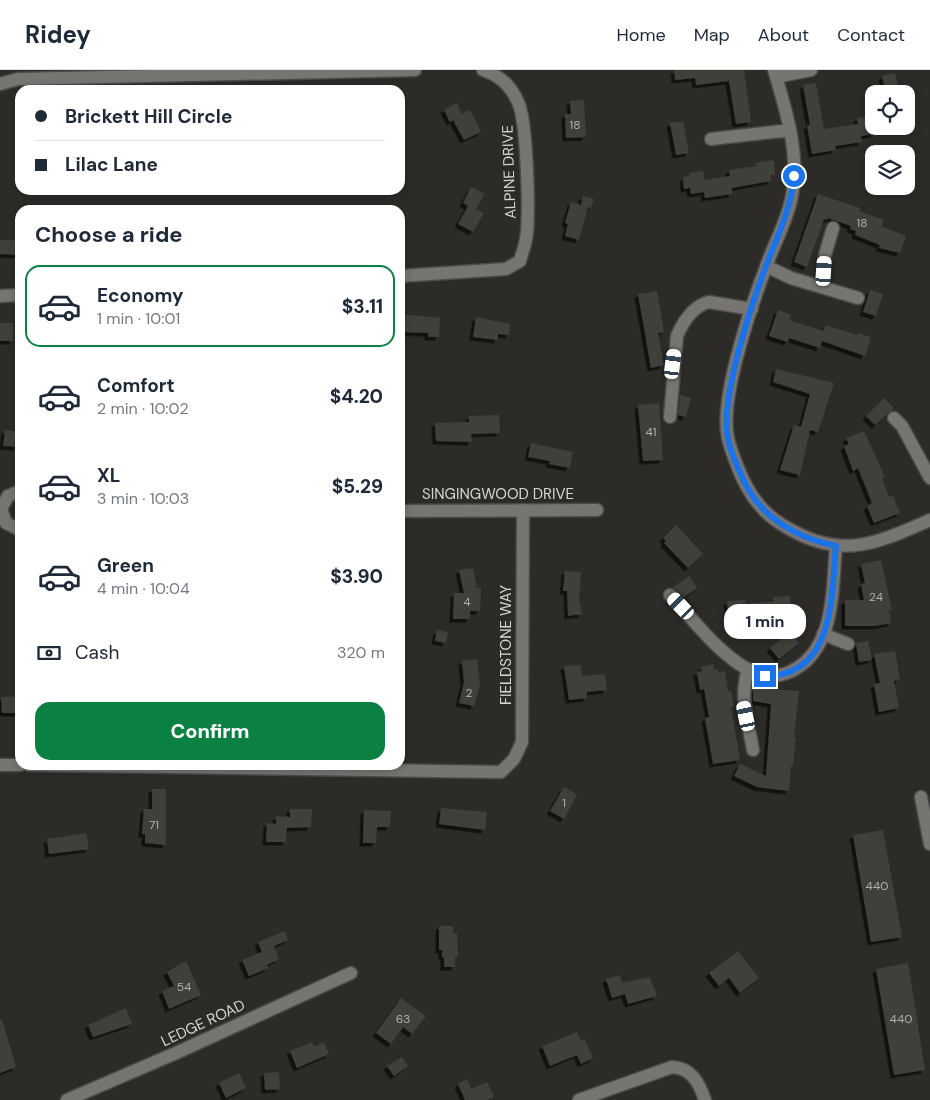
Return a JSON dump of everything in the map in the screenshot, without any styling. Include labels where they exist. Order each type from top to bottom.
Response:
[{"type":"street","points":[[0,84],[18,78],[415,70]]},
{"type":"street","name":"ALPINE DRIVE","points":[[405,276],[506,269],[520,261],[527,237],[527,189],[522,112],[514,93],[507,85],[500,78],[482,70]]},
{"type":"street","points":[[811,70],[775,74],[790,130],[794,176],[792,195],[788,214],[766,266],[752,309],[726,413],[730,447],[750,494],[762,508],[790,530],[819,542],[836,546],[859,546],[883,541],[930,520]]},
{"type":"street","points":[[711,139],[790,130]]},
{"type":"street","points":[[823,287],[825,255],[833,228]]},
{"type":"street","points":[[766,266],[791,278],[858,298]]},
{"type":"street","points":[[0,296],[15,295]]},
{"type":"street","points":[[670,417],[677,336],[682,325],[693,311],[702,304],[709,302],[752,309]]},
{"type":"street","points":[[894,418],[902,426],[930,478]]},
{"type":"street","points":[[15,493],[8,496],[1,509],[6,523],[15,528]]},
{"type":"street","name":"FIELDSTONE WAY","points":[[366,770],[501,772],[514,759],[522,742],[523,510]]},
{"type":"street","name":"SINGINGWOOD DRIVE","points":[[405,511],[596,510]]},
{"type":"street","points":[[670,595],[729,656],[748,669],[765,676],[781,676],[798,669],[811,659],[823,634],[829,619],[836,546]]},
{"type":"street","points":[[823,634],[848,644]]},
{"type":"street","points":[[748,669],[743,685],[743,699],[754,750]]},
{"type":"street","points":[[0,764],[15,765]]},
{"type":"street","points":[[921,797],[930,844]]},
{"type":"street","name":"LEDGE ROAD","points":[[67,1100],[176,1053],[351,973]]},
{"type":"street","points":[[579,1100],[667,1068],[680,1068],[692,1075],[699,1084],[705,1100]]},
{"type":"building","points":[[674,70],[744,70],[751,122],[736,124],[729,81],[696,85],[695,78],[675,80]]},
{"type":"building","points":[[895,73],[898,85],[884,85],[882,76]]},
{"type":"building","points":[[816,83],[824,129],[858,124],[857,118],[865,117],[865,135],[868,135],[861,136],[862,142],[835,146],[836,150],[812,154],[807,125],[810,125],[803,85]]},
{"type":"building","points":[[584,100],[586,137],[566,138],[565,114],[571,114],[570,101]]},
{"type":"building","points":[[457,103],[462,114],[470,110],[481,132],[464,140],[453,120],[450,122],[444,110]]},
{"type":"building","points":[[683,121],[689,153],[676,155],[670,123]]},
{"type":"building","points":[[774,160],[775,175],[771,175],[771,181],[732,188],[732,194],[705,198],[704,192],[691,194],[690,188],[684,189],[683,177],[689,176],[689,173],[703,171],[704,180],[730,176],[729,170],[756,166],[755,163]]},
{"type":"building","points":[[471,187],[485,194],[476,209],[484,213],[473,232],[458,224],[468,206],[463,203]]},
{"type":"building","points":[[818,194],[860,208],[859,211],[884,220],[881,226],[906,236],[900,253],[879,248],[880,245],[855,235],[856,231],[850,229],[851,226],[828,218],[827,220],[824,219],[807,267],[794,262]]},
{"type":"building","points":[[583,196],[594,199],[591,208],[588,207],[579,240],[565,236],[568,224],[565,223],[571,202],[581,205]]},
{"type":"building","points":[[0,240],[15,240],[15,255],[0,254]]},
{"type":"building","points":[[870,290],[883,294],[876,316],[863,312]]},
{"type":"building","points":[[657,291],[664,332],[658,333],[664,365],[651,368],[638,294]]},
{"type":"building","points":[[778,310],[791,315],[789,320],[823,331],[826,325],[857,335],[858,333],[871,337],[865,356],[822,341],[820,348],[789,338],[788,342],[769,336]]},
{"type":"building","points":[[405,314],[440,318],[439,337],[428,337],[428,333],[405,332]]},
{"type":"building","points":[[476,317],[510,324],[509,335],[498,334],[498,340],[473,337]]},
{"type":"building","points":[[0,323],[13,323],[13,341],[0,341]]},
{"type":"building","points":[[776,369],[834,383],[818,432],[810,430],[800,475],[780,470],[794,425],[801,427],[810,394],[773,382]]},
{"type":"building","points":[[680,395],[691,398],[686,417],[678,415]]},
{"type":"building","points":[[884,398],[894,408],[875,425],[866,416]]},
{"type":"building","points":[[659,403],[663,460],[643,461],[638,405]]},
{"type":"building","points":[[499,415],[500,433],[471,434],[472,442],[436,441],[435,423],[469,422],[469,416]]},
{"type":"building","points":[[5,430],[15,431],[15,447],[3,446]]},
{"type":"building","points":[[864,431],[885,477],[882,478],[889,497],[893,496],[900,513],[874,523],[867,506],[872,503],[858,468],[853,471],[844,446],[849,444],[846,438]]},
{"type":"building","points":[[531,443],[573,452],[570,468],[549,464],[550,461],[528,457]]},
{"type":"building","points":[[676,525],[703,554],[688,568],[664,543],[666,541],[663,538]]},
{"type":"building","points":[[881,560],[892,610],[889,610],[891,623],[875,626],[845,626],[845,600],[864,600],[861,584],[865,583],[861,564]]},
{"type":"building","points":[[473,568],[477,588],[481,588],[480,611],[470,611],[470,619],[453,619],[454,593],[464,593],[459,570]]},
{"type":"building","points":[[565,571],[581,572],[579,600],[582,614],[568,616],[567,591],[563,591]]},
{"type":"building","points":[[689,576],[697,588],[683,598],[673,587]]},
{"type":"building","points":[[790,596],[792,622],[783,623],[785,626],[730,629],[727,601],[745,600],[746,604],[773,601],[773,597]]},
{"type":"building","points":[[437,630],[448,632],[446,643],[435,641]]},
{"type":"building","points":[[790,632],[799,643],[779,659],[770,648]]},
{"type":"building","points":[[868,641],[872,660],[859,662],[856,643]]},
{"type":"building","points":[[895,651],[900,680],[894,681],[899,708],[879,712],[874,684],[880,683],[874,654]]},
{"type":"building","points":[[477,659],[480,685],[474,706],[459,703],[464,682],[462,661]]},
{"type":"building","points":[[713,664],[715,670],[718,669],[718,672],[725,671],[728,691],[731,691],[734,707],[731,707],[740,760],[713,764],[705,718],[709,717],[704,689],[700,690],[697,672],[702,671],[701,667]]},
{"type":"building","points":[[581,665],[582,676],[605,674],[607,690],[587,692],[587,698],[569,700],[564,666]]},
{"type":"building","points":[[753,688],[799,691],[794,738],[796,738],[789,791],[757,787],[734,776],[740,764],[766,776],[771,704],[753,701]]},
{"type":"building","points":[[15,696],[15,713],[2,713],[1,697]]},
{"type":"building","points":[[564,787],[577,795],[564,819],[550,811]]},
{"type":"building","points":[[152,789],[166,789],[166,845],[145,843],[145,834],[142,834],[144,809],[152,809]]},
{"type":"building","points":[[441,808],[487,812],[485,830],[439,824]]},
{"type":"building","points":[[290,809],[312,809],[311,827],[287,828],[286,842],[266,842],[267,823],[276,824],[276,816],[290,817]]},
{"type":"building","points":[[364,810],[391,811],[390,827],[377,827],[376,843],[363,843]]},
{"type":"building","points":[[883,830],[902,937],[871,942],[853,835]]},
{"type":"building","points":[[86,833],[89,849],[49,854],[47,839]]},
{"type":"building","points":[[439,926],[453,926],[453,933],[457,933],[458,957],[455,957],[455,967],[444,967],[442,950],[439,950]]},
{"type":"building","points":[[285,931],[288,940],[274,946],[279,959],[267,965],[268,968],[249,976],[242,960],[262,952],[258,942]]},
{"type":"building","points":[[738,951],[759,978],[740,993],[729,978],[719,986],[709,973]]},
{"type":"building","points":[[186,961],[201,995],[169,1009],[162,991],[174,986],[167,972]]},
{"type":"building","points":[[908,963],[925,1070],[894,1075],[876,969]]},
{"type":"building","points":[[620,975],[622,983],[650,977],[657,996],[628,1004],[625,994],[612,998],[606,979]]},
{"type":"building","points":[[401,998],[426,1016],[412,1034],[403,1027],[391,1044],[376,1033]]},
{"type":"building","points":[[126,1008],[132,1024],[93,1037],[88,1025]]},
{"type":"building","points":[[2,1019],[16,1067],[0,1073],[0,1020]]},
{"type":"building","points":[[577,1032],[581,1041],[585,1039],[593,1058],[581,1064],[577,1055],[550,1066],[542,1046]]},
{"type":"building","points":[[312,1042],[314,1047],[324,1042],[329,1054],[297,1068],[290,1051]]},
{"type":"building","points":[[402,1057],[408,1066],[394,1076],[387,1066]]},
{"type":"building","points":[[279,1072],[280,1089],[265,1090],[264,1073]]},
{"type":"building","points":[[239,1073],[246,1088],[226,1098],[219,1083]]},
{"type":"building","points":[[467,1079],[471,1089],[487,1082],[494,1097],[487,1100],[465,1100],[458,1084]]},
{"type":"route","points":[[765,676],[781,676],[798,669],[811,659],[829,619],[836,546],[819,542],[790,530],[775,521],[762,508],[750,494],[730,447],[727,433],[726,413],[729,395],[745,332],[766,266],[788,214],[794,176]]}]
